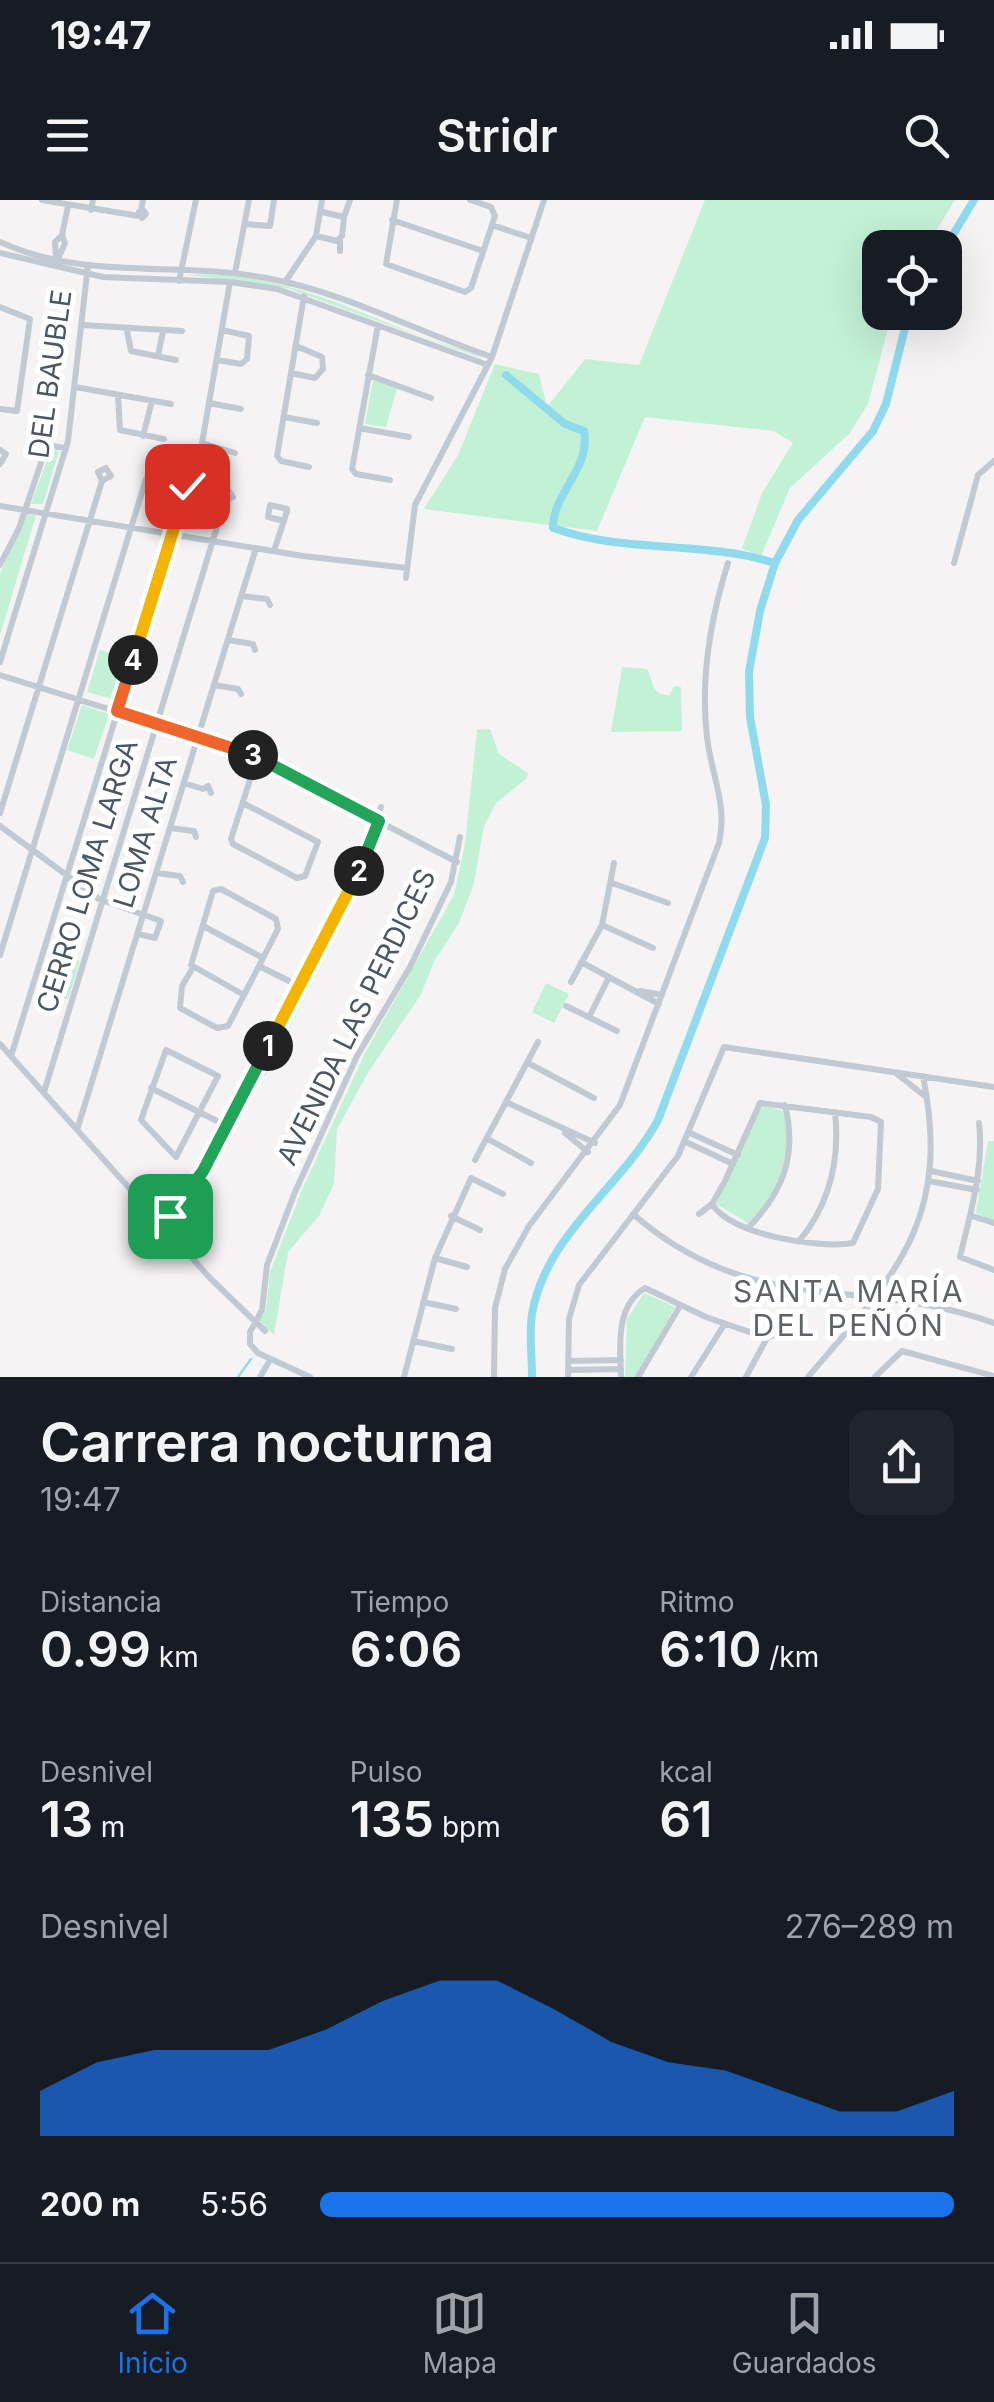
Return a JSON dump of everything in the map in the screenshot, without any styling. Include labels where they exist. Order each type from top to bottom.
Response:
[{"type":"street","points":[[45,200],[91,210],[140,213],[143,200]]},
{"type":"street","points":[[91,210],[93,200]]},
{"type":"street","points":[[179,281],[196,200]]},
{"type":"street","points":[[234,273],[249,200]]},
{"type":"street","points":[[244,224],[270,226],[274,200]]},
{"type":"street","points":[[285,282],[316,236],[322,200]]},
{"type":"street","points":[[340,251],[350,200]]},
{"type":"street","points":[[397,200],[384,259],[390,268],[466,292],[492,226],[493,209],[470,200]]},
{"type":"street","points":[[406,578],[418,496],[490,361],[544,200]]},
{"type":"street","points":[[55,263],[63,253],[62,234],[68,206]]},
{"type":"street","points":[[322,212],[344,218]]},
{"type":"street","points":[[392,220],[483,252]]},
{"type":"street","points":[[492,226],[531,238]]},
{"type":"street","points":[[316,236],[340,240]]},
{"type":"street","points":[[0,242],[87,274],[230,282],[304,296],[490,361]]},
{"type":"street","points":[[0,253],[55,263],[234,273],[285,282],[490,361]]},
{"type":"street","name":"DEL BAUBLE","points":[[0,662],[66,448],[88,265]]},
{"type":"street","points":[[230,282],[203,444],[235,452]]},
{"type":"street","points":[[304,296],[278,459],[309,467]]},
{"type":"street","points":[[0,307],[28,316],[20,414],[0,410]]},
{"type":"street","points":[[378,324],[353,472],[390,480]]},
{"type":"street","points":[[82,325],[126,331],[182,330]]},
{"type":"street","points":[[216,360],[241,364],[248,359],[249,336],[222,330]]},
{"type":"street","points":[[126,331],[132,351],[176,360]]},
{"type":"street","points":[[158,356],[164,331]]},
{"type":"street","points":[[291,373],[315,378],[324,369],[322,356],[296,346]]},
{"type":"street","points":[[368,375],[431,398]]},
{"type":"street","points":[[75,388],[171,404]]},
{"type":"street","points":[[117,396],[122,401],[120,430],[164,440]]},
{"type":"street","points":[[143,436],[152,401]]},
{"type":"street","points":[[209,403],[241,409]]},
{"type":"street","points":[[284,417],[317,423]]},
{"type":"street","points":[[359,428],[408,437]]},
{"type":"street","points":[[0,565],[26,510],[45,451],[51,446],[66,448]]},
{"type":"street","points":[[0,450],[6,454],[0,464]]},
{"type":"street","points":[[954,562],[978,475],[994,461]]},
{"type":"street","points":[[0,955],[146,479],[166,479],[187,486],[11,1056]]},
{"type":"street","points":[[0,814],[102,481]]},
{"type":"street","name":"CERRO LOMA LARGA","points":[[44,1092],[225,501]]},
{"type":"street","points":[[0,506],[274,551],[407,568]]},
{"type":"street","points":[[274,551],[284,521]]},
{"type":"street","name":"LOMA ALTA","points":[[77,1130],[256,548]]},
{"type":"street","points":[[494,1377],[495,1308],[506,1269],[529,1226],[595,1143],[625,1094],[721,835],[722,800],[706,736],[705,677],[710,627],[728,563]]},
{"type":"street","points":[[241,596],[261,602]]},
{"type":"street","points":[[228,640],[247,647]]},
{"type":"street","points":[[0,675],[257,758],[456,862]]},
{"type":"street","points":[[214,685],[232,691]]},
{"type":"street","points":[[243,803],[318,842],[305,876],[296,878],[233,844],[243,803],[257,758]]},
{"type":"street","points":[[184,783],[202,789]]},
{"type":"street","points":[[164,1226],[203,1171],[367,856],[381,807]]},
{"type":"street","points":[[0,826],[102,901],[160,920],[157,936],[138,934]]},
{"type":"street","points":[[170,828],[188,834],[194,831],[196,837]]},
{"type":"street","name":"AVENIDA LAS PERDICES","points":[[253,1326],[262,1310],[272,1246],[358,1056],[435,916],[456,862],[460,837]]},
{"type":"street","points":[[571,982],[602,924],[614,863]]},
{"type":"street","points":[[156,873],[173,878]]},
{"type":"street","points":[[612,883],[668,903]]},
{"type":"street","points":[[221,889],[279,922],[261,962],[228,1026],[217,1028],[180,1008],[182,986],[192,969],[212,890],[221,889]]},
{"type":"street","points":[[602,924],[652,948]]},
{"type":"street","points":[[205,927],[299,986]]},
{"type":"street","points":[[581,962],[659,1004]]},
{"type":"street","points":[[192,969],[244,995]]},
{"type":"street","points":[[589,1017],[609,977]]},
{"type":"street","points":[[638,991],[662,995]]},
{"type":"street","points":[[566,1006],[617,1031]]},
{"type":"street","points":[[475,1160],[538,1042]]},
{"type":"street","points":[[0,1044],[253,1326],[264,1331]]},
{"type":"street","points":[[780,1332],[767,1338],[724,1324],[645,1288],[624,1314],[621,1369],[568,1369],[568,1322],[577,1289],[686,1142],[724,1047],[994,1087]]},
{"type":"street","points":[[172,1050],[218,1076],[180,1154],[171,1155],[141,1120],[151,1088],[162,1053],[172,1050]]},
{"type":"street","points":[[528,1063],[594,1098]]},
{"type":"street","points":[[894,1072],[927,1098]]},
{"type":"street","points":[[808,1377],[877,1297],[910,1242],[930,1176],[923,1076]]},
{"type":"street","points":[[151,1088],[226,1126]]},
{"type":"street","points":[[698,1214],[712,1204],[760,1102],[880,1120],[879,1182],[853,1243],[799,1241],[748,1228],[720,1213],[712,1204]]},
{"type":"street","points":[[508,1103],[595,1143]]},
{"type":"street","points":[[748,1228],[772,1202],[787,1170],[790,1136],[786,1105]]},
{"type":"street","points":[[799,1241],[818,1215],[832,1178],[835,1112]]},
{"type":"street","points":[[979,1122],[988,1138],[960,1258],[994,1270]]},
{"type":"street","points":[[565,1131],[588,1152]]},
{"type":"street","points":[[690,1133],[738,1155]]},
{"type":"street","points":[[488,1139],[531,1163]]},
{"type":"street","points":[[686,1142],[733,1164]]},
{"type":"street","points":[[930,1176],[978,1186]]},
{"type":"street","points":[[404,1377],[435,1258],[471,1178],[503,1194]]},
{"type":"street","points":[[633,1214],[686,1252],[747,1279],[797,1291],[877,1297],[943,1308],[994,1323]]},
{"type":"street","points":[[451,1216],[480,1230]]},
{"type":"street","points":[[972,1216],[994,1223]]},
{"type":"street","points":[[435,1258],[466,1268]]},
{"type":"street","points":[[423,1302],[456,1309]]},
{"type":"street","points":[[638,1377],[680,1306]]},
{"type":"street","points":[[691,1377],[724,1324]]},
{"type":"street","points":[[253,1326],[252,1347],[270,1360],[310,1377]]},
{"type":"street","points":[[746,1377],[765,1349],[767,1338]]},
{"type":"street","points":[[412,1341],[452,1349]]},
{"type":"street","points":[[875,1377],[900,1352],[994,1376]]},
{"type":"street","points":[[260,1377],[270,1360]]},
{"type":"street","points":[[814,1370],[822,1377]]},
{"type":"green space","points":[[705,200],[955,200],[936,230],[862,230],[862,330],[888,330],[868,404],[849,434],[790,488],[761,556],[742,549],[762,493],[793,443],[774,431],[645,417],[597,531],[424,509],[458,455],[495,364],[539,374],[547,407],[585,359],[639,365]]},
{"type":"green space","points":[[189,275],[250,278],[279,284],[427,339],[286,288]]},
{"type":"green space","points":[[373,380],[397,388],[386,427],[365,424]]},
{"type":"green space","points":[[51,449],[59,451],[43,504],[31,504]]},
{"type":"green space","points":[[27,514],[36,515],[0,635],[0,574]]},
{"type":"green space","points":[[100,650],[128,658],[115,700],[87,692]]},
{"type":"green space","points":[[622,667],[647,669],[656,690],[664,695],[670,695],[674,686],[681,687],[682,731],[611,732]]},
{"type":"green space","points":[[82,705],[109,714],[94,759],[67,750]]},
{"type":"green space","points":[[490,729],[499,754],[528,773],[527,778],[496,803],[484,826],[474,883],[459,923],[435,960],[420,996],[369,1071],[337,1129],[334,1184],[319,1216],[288,1252],[274,1335],[259,1321],[266,1311],[270,1272],[302,1190],[365,1053],[454,895],[465,844],[477,730]]},
{"type":"green space","points":[[337,920],[343,923],[265,1076],[259,1073]]},
{"type":"green space","points":[[54,950],[80,961],[68,1000],[42,988]]},
{"type":"green space","points":[[546,983],[569,994],[554,1023],[532,1012]]},
{"type":"green space","points":[[760,1108],[783,1111],[785,1157],[776,1186],[748,1223],[716,1204]]},
{"type":"green space","points":[[988,1141],[994,1141],[994,1221],[976,1213]]},
{"type":"green space","points":[[644,1293],[675,1307],[636,1377],[625,1377],[627,1319]]},
{"type":"waterway","points":[[956,230],[974,200]]},
{"type":"waterway","points":[[532,1377],[531,1322],[540,1285],[568,1235],[625,1168],[658,1120],[765,838],[766,805],[750,717],[749,672],[760,611],[775,563],[798,520],[873,431],[886,404],[904,330]]},
{"type":"waterway","points":[[506,375],[565,424],[584,431],[582,457],[559,503],[553,528],[608,541],[720,551],[775,563]]},
{"type":"waterway","points":[[238,1377],[251,1359]]},
{"type":"district","name":"SANTA MARÍA DEL PEÑÓN","points":[[849,1308]]},
{"type":"route","points":[[170,1216],[209,1161],[367,856],[379,821],[243,750],[117,711],[187,486]]}]
